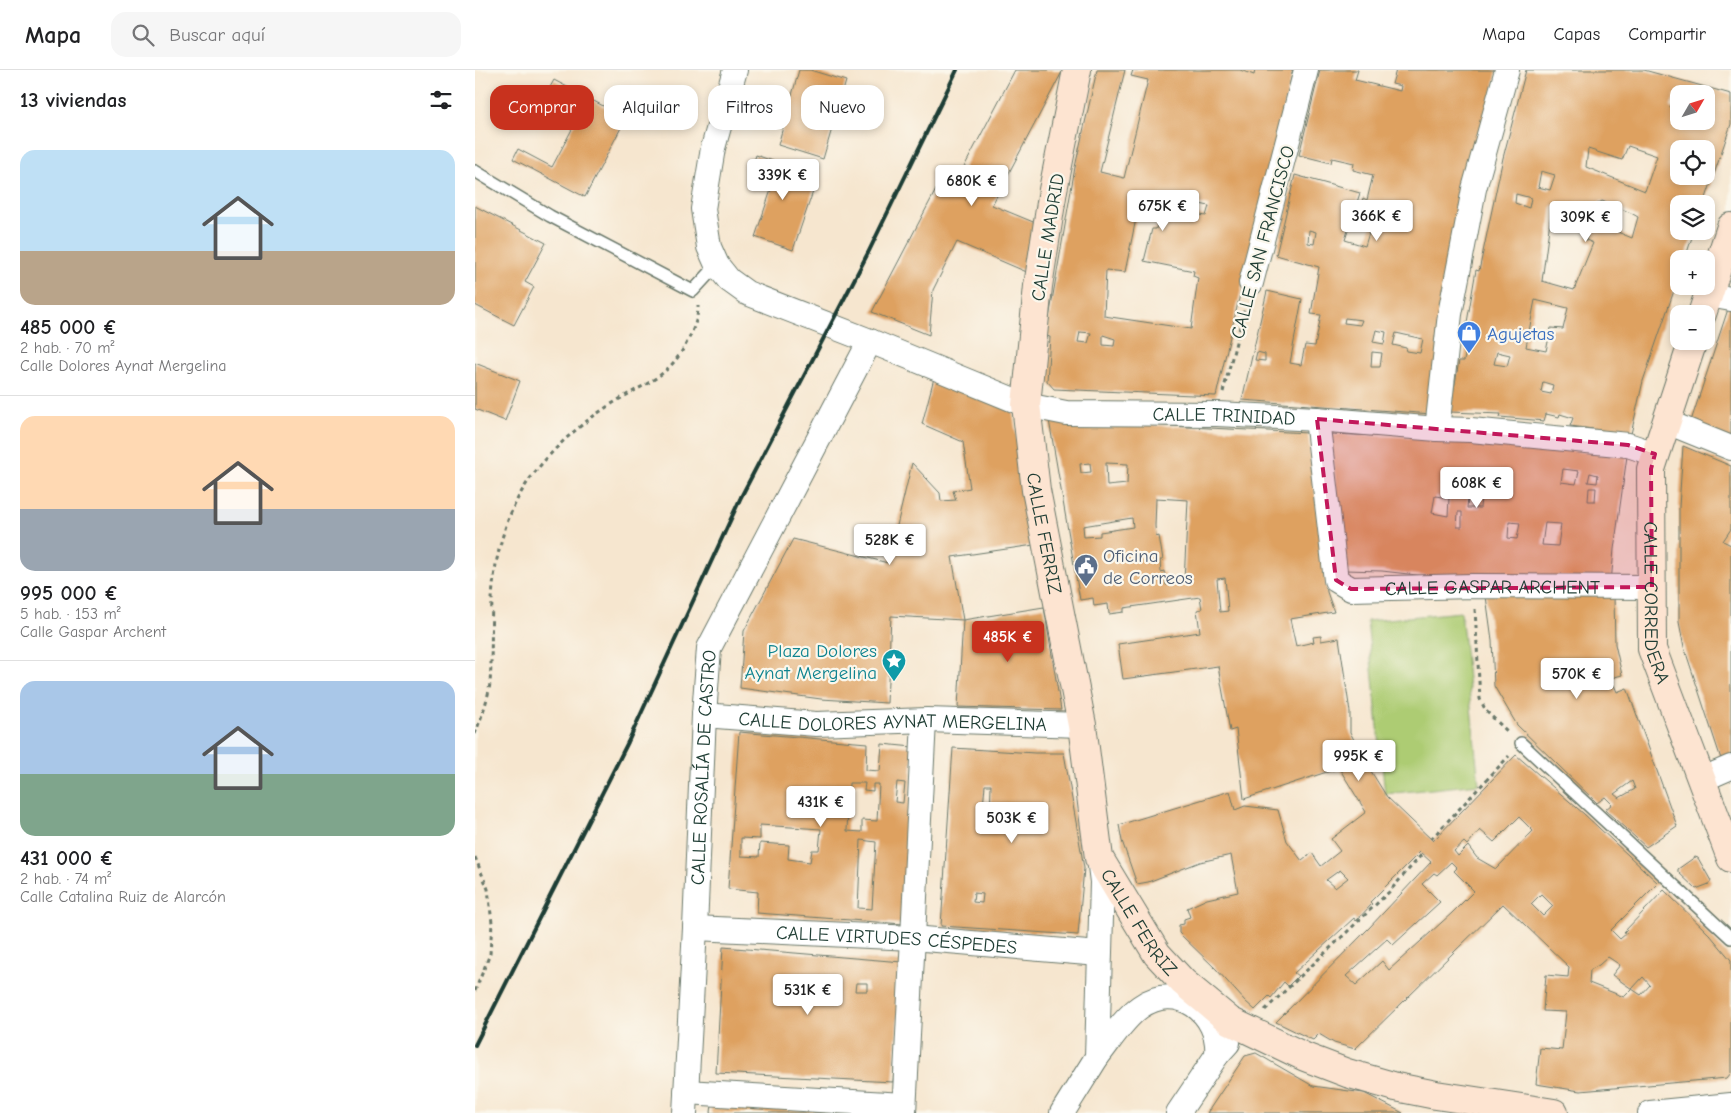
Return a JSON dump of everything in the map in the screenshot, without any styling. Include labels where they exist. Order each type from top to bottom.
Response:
[{"type":"street","points":[[717,265],[709,247],[703,209],[713,148],[735,70]]},
{"type":"street","name":"CALLE MADRID","points":[[1026,405],[1038,286],[1053,190],[1077,70]]},
{"type":"street","name":"CALLE SAN FRANCISCO","points":[[1251,283],[1306,70]]},
{"type":"street","points":[[1437,429],[1450,314],[1474,189],[1507,70]]},
{"type":"street","points":[[1714,303],[1731,227]]},
{"type":"street","name":"CALLE TRINIDAD","points":[[717,265],[729,280],[747,293],[809,316],[1026,405],[1066,413],[1217,414],[1471,430],[1629,445],[1655,454]]},
{"type":"street","name":"CALLE ROSALÍA DE CASTRO","points":[[686,1103],[704,715],[709,648],[870,341]]},
{"type":"street","name":"CALLE CORREDERA","points":[[1690,350],[1651,469],[1652,650],[1729,848]]},
{"type":"street","name":"CALLE FERRIZ","points":[[1026,405],[1036,490],[1082,725],[1099,858],[1157,954],[1183,982],[1229,1021],[1305,1057],[1347,1073],[1395,1087],[1554,1113]]},
{"type":"street","name":"CALLE GASPAR ARCHENT","points":[[1317,419],[1336,580],[1351,589],[1473,586],[1652,587]]},
{"type":"street","points":[[1667,422],[1731,448]]},
{"type":"street","name":"CALLE DOLORES AYNAT MERGELINA","points":[[704,715],[815,724],[923,721],[1082,725]]},
{"type":"street","points":[[686,1103],[904,1109],[923,721]]},
{"type":"street","points":[[1701,780],[1731,767]]},
{"type":"street","points":[[1092,1065],[1102,882],[1099,858]]},
{"type":"street","name":"CALLE VIRTUDES CÉSPEDES","points":[[695,928],[913,938],[1099,954]]},
{"type":"street","points":[[1062,1113],[1092,1065],[1126,1020],[1139,1007],[1157,998],[1176,997],[1190,1002],[1199,1009],[1208,1019],[1216,1033],[1218,1042],[1217,1055]]},
{"type":"street","points":[[1178,1113],[1217,1055],[1243,1028]]},
{"type":"street","points":[[1650,1113],[1731,1104]]},
{"type":"lane","points":[[475,171],[550,216],[693,291],[717,265]]},
{"type":"lane","points":[[1521,743],[1731,938]]},
{"type":"path","name":"CALLE SAN FRANCISCO","points":[[1217,414],[1251,283]]},
{"type":"path","points":[[475,734],[489,685],[495,573],[505,529],[513,509],[531,478],[548,456],[572,432],[610,404],[663,374],[678,360],[696,324],[698,307],[693,291]]},
{"type":"path","points":[[1431,839],[1521,743],[1486,711],[1480,699],[1473,586]]},
{"type":"path","points":[[1243,1028],[1389,892],[1422,854]]},
{"type":"path","points":[[475,857],[488,889],[492,923],[490,954],[475,991]]},
{"type":"highlighted area","points":[[1317,419],[1628,445],[1655,454],[1651,469],[1652,587],[1351,589],[1336,580]]},
{"type":"green space","points":[[1461,612],[1479,784],[1385,794],[1367,621]]},
{"type":"building","points":[[799,70],[810,70],[846,81],[845,85],[801,85],[801,130],[832,130],[823,159],[778,145],[782,130],[791,130],[791,99]]},
{"type":"building","points":[[1015,70],[1063,70],[992,205],[1038,224],[1029,273],[957,242],[933,290],[929,335],[872,312],[940,182],[953,188]]},
{"type":"building","points":[[1097,70],[1125,70],[1100,172],[1124,178],[1148,80],[1131,76],[1133,70],[1240,70],[1254,75],[1255,70],[1293,70],[1216,396],[1054,389],[1047,381],[1050,337],[1046,336],[1075,167]],"holes":[[[1182,200],[1209,206],[1206,216],[1160,208],[1161,203],[1181,206]],[[1139,204],[1160,208],[1156,229],[1152,229],[1144,261],[1194,271],[1193,276],[1198,278],[1191,329],[1104,316],[1106,270],[1125,272]],[[1080,332],[1091,333],[1088,343],[1078,342]],[[1103,335],[1115,339],[1114,346],[1103,345]]]},
{"type":"building","points":[[1320,70],[1358,70],[1355,80],[1400,91],[1401,86],[1392,84],[1396,70],[1497,70],[1432,414],[1242,400],[1267,291],[1302,299],[1290,363],[1301,365],[1305,345],[1315,346],[1321,315],[1311,314],[1319,267],[1276,255],[1295,175],[1360,193],[1345,240],[1365,246],[1374,216],[1360,211],[1363,198],[1367,200],[1373,175],[1353,170],[1354,163],[1332,158],[1331,163],[1299,155]],"holes":[[[1309,230],[1316,232],[1314,244],[1308,243]],[[1345,318],[1362,320],[1360,325],[1344,323]],[[1376,330],[1386,332],[1384,344],[1373,342]],[[1396,333],[1423,339],[1420,353],[1407,351],[1406,348],[1393,345]],[[1257,352],[1265,354],[1265,361],[1255,360]],[[1372,352],[1382,353],[1380,367],[1371,367]]]},
{"type":"building","points":[[1526,70],[1644,70],[1698,85],[1670,85],[1670,130],[1715,130],[1715,90],[1731,94],[1731,124],[1715,171],[1715,140],[1670,140],[1670,185],[1710,185],[1707,195],[1670,195],[1670,240],[1691,240],[1688,250],[1670,250],[1670,295],[1672,295],[1643,381],[1631,434],[1570,426],[1573,418],[1560,414],[1559,417],[1546,414],[1544,421],[1500,417],[1501,414],[1450,412],[1459,361],[1464,361],[1468,335],[1465,334],[1476,270],[1479,271],[1503,158]],"holes":[[[1628,146],[1657,156],[1645,191],[1586,167],[1588,149],[1622,160]],[[1541,171],[1555,175],[1550,190],[1538,187]],[[1516,194],[1531,198],[1529,208],[1515,203]],[[1602,201],[1638,217],[1632,238],[1591,221],[1586,240],[1593,243],[1574,290],[1542,281],[1552,205],[1587,219],[1592,205]],[[1535,300],[1568,308],[1563,329],[1551,328],[1546,351],[1526,347]],[[1497,352],[1510,355],[1507,366],[1494,364]],[[1543,382],[1553,385],[1551,394],[1541,392]]]},
{"type":"building","points":[[554,80],[563,85],[551,85]]},
{"type":"building","points":[[594,101],[604,106],[604,130],[620,130],[585,197],[513,159],[518,149],[552,167],[572,130],[594,130]]},
{"type":"building","points":[[756,155],[818,177],[793,250],[755,237],[773,184],[749,176]]},
{"type":"building","points":[[475,206],[546,243],[525,282],[534,287],[514,325],[475,305]]},
{"type":"building","points":[[1731,300],[1731,442],[1690,424]]},
{"type":"building","points":[[475,363],[520,381],[505,421],[475,409]]},
{"type":"building","points":[[935,374],[1011,402],[1034,545],[952,557],[963,620],[891,616],[887,703],[821,699],[740,688],[744,631],[793,539],[888,563],[912,463],[940,493],[941,501],[956,500],[953,491],[970,488],[963,442],[922,424]]},
{"type":"building","points":[[1049,420],[1308,433],[1327,592],[1334,612],[1290,619],[1296,646],[1314,642],[1313,637],[1321,636],[1321,641],[1339,638],[1350,712],[1350,732],[1364,760],[1387,797],[1433,841],[1516,755],[1584,814],[1658,883],[1611,930],[1620,939],[1627,933],[1624,932],[1664,890],[1710,935],[1731,960],[1731,1073],[1727,1078],[1580,1091],[1536,1084],[1540,1048],[1562,1050],[1566,1012],[1543,1011],[1546,975],[1568,977],[1569,967],[1503,904],[1355,1049],[1334,1043],[1319,1034],[1313,1040],[1276,1022],[1431,862],[1420,852],[1370,902],[1372,904],[1356,921],[1354,918],[1294,973],[1298,976],[1288,986],[1284,982],[1271,998],[1269,996],[1255,1010],[1179,933],[1179,925],[1184,924],[1184,919],[1190,917],[1187,908],[1207,899],[1238,892],[1231,855],[1200,862],[1148,882],[1137,884],[1122,841],[1119,825],[1230,791],[1235,810],[1245,806],[1278,810],[1287,841],[1302,861],[1312,853],[1321,866],[1340,851],[1331,839],[1366,812],[1339,768],[1244,799],[1236,729],[1230,731],[1218,666],[1123,679],[1118,644],[1200,632],[1197,610],[1202,609],[1200,597],[1124,608],[1124,612],[1109,614],[1108,604],[1094,606],[1093,598],[1080,600]],"holes":[[[1090,463],[1091,472],[1081,473],[1080,464]],[[1106,463],[1128,464],[1127,484],[1107,486]],[[1156,498],[1188,500],[1184,582],[1166,585],[1164,571],[1161,572],[1160,560],[1163,560],[1159,536],[1156,537],[1155,526]],[[1132,518],[1133,527],[1100,532],[1100,536],[1084,537],[1083,526]],[[1225,578],[1228,611],[1220,612],[1217,579]],[[1519,817],[1533,831],[1496,869],[1477,858],[1468,846],[1458,856],[1454,851],[1464,842],[1467,845],[1480,830],[1494,842]],[[1451,862],[1457,868],[1454,871],[1474,891],[1389,970],[1382,961],[1356,985],[1346,976],[1387,939],[1393,945],[1440,902],[1422,884],[1434,873],[1437,875]],[[1340,870],[1348,878],[1335,888],[1326,880]],[[1541,894],[1553,906],[1543,916],[1531,904]],[[1608,957],[1620,965],[1612,975],[1632,989],[1624,997],[1589,983],[1590,970]],[[1643,977],[1650,985],[1641,995],[1632,989]]]},
{"type":"building","points":[[1331,434],[1425,438],[1627,456],[1611,583],[1443,578],[1382,571],[1344,570]],"holes":[[[1563,469],[1579,471],[1576,484],[1561,482]],[[1590,473],[1598,475],[1597,483],[1588,482]],[[1589,488],[1596,488],[1595,501],[1588,501]],[[1435,496],[1449,498],[1448,516],[1432,513]],[[1468,497],[1481,497],[1480,508],[1467,508]],[[1458,512],[1462,512],[1462,527],[1457,527]],[[1509,522],[1520,523],[1517,539],[1508,538]],[[1545,523],[1561,524],[1558,546],[1542,545]]]},
{"type":"building","points":[[1683,446],[1731,466],[1731,529],[1723,541],[1731,545],[1731,762],[1723,765],[1684,647],[1679,622],[1679,507]]},
{"type":"building","points":[[1485,589],[1614,597],[1615,644],[1622,675],[1611,678],[1617,692],[1627,688],[1677,826],[1646,847],[1605,810],[1612,804],[1605,797],[1597,803],[1517,725],[1494,686],[1492,640]],"holes":[[[1632,781],[1635,789],[1619,798],[1614,794]]]},
{"type":"building","points":[[1044,607],[1061,710],[958,707],[963,620]]},
{"type":"building","points":[[739,732],[867,743],[866,770],[880,771],[882,744],[913,747],[903,924],[757,913],[758,892],[728,889]],"holes":[[[897,782],[905,783],[903,803],[895,802]],[[849,783],[865,783],[864,790],[873,791],[873,784],[879,784],[877,821],[862,820],[862,832],[847,831]],[[760,825],[821,829],[819,850],[812,850],[810,862],[788,859],[789,845],[760,843],[759,857],[741,856],[741,838],[760,839]],[[861,840],[876,842],[872,909],[858,908]]]},
{"type":"building","points":[[953,748],[1064,753],[1084,868],[1078,935],[941,926]],"holes":[[[985,785],[991,785],[990,820],[982,818]],[[974,893],[983,894],[982,903],[973,902]]]},
{"type":"building","points":[[1695,857],[1698,858],[1711,881],[1709,884],[1696,889],[1678,872],[1678,869]]},
{"type":"building","points":[[723,947],[902,962],[893,1082],[716,1073]],"holes":[[[856,983],[867,983],[867,991],[855,991]]]},
{"type":"building","points":[[1256,1053],[1313,1086],[1364,1093],[1403,1113],[1207,1113],[1245,1056]]},
{"type":"building","points":[[712,1103],[838,1112],[838,1113],[711,1113]]},
{"type":"railway","points":[[475,1045],[628,742],[741,497],[868,253],[957,70]]},
{"type":"place","name":"Agujetas","points":[[1469,354]]},
{"type":"place","name":"Oficina de Correos","points":[[1086,587]]},
{"type":"place","name":"Plaza Dolores Aynat Mergelina","points":[[894,682]]}]
